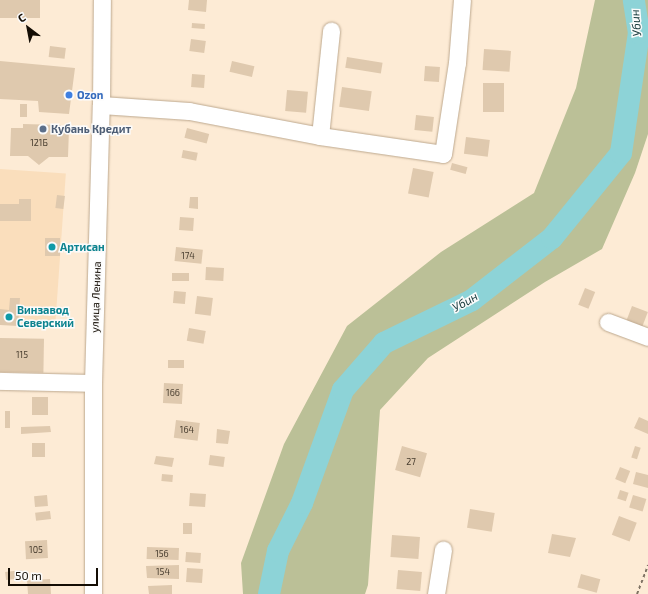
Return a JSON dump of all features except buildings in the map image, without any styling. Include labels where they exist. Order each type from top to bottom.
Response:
[{"type":"street","name":"улица Ленина","points":[[94,594],[93,383],[101,105],[102,0]]},
{"type":"street","points":[[101,105],[189,111],[320,136],[443,154],[457,62],[462,0]]},
{"type":"street","points":[[320,136],[331,30]]},
{"type":"street","points":[[608,322],[648,337]]},
{"type":"street","points":[[0,381],[93,383]]},
{"type":"street","points":[[436,594],[443,550]]},
{"type":"path","points":[[637,594],[648,565]]},
{"type":"shaded area","points":[[0,169],[66,174],[55,324],[0,320]]},
{"type":"green space","points":[[595,0],[648,0],[648,134],[635,173],[602,249],[545,282],[428,358],[380,410],[368,585],[365,594],[243,594],[241,563],[284,444],[347,326],[441,252],[534,193],[576,88]]},
{"type":"waterway","name":"Убин","points":[[269,594],[278,551],[302,503],[343,390],[384,343],[472,300],[552,238],[621,153],[639,33],[634,0]]},
{"type":"place","name":"Ozon","points":[[69,95]]},
{"type":"place","name":"Кубань Кредит","points":[[43,129]]},
{"type":"place","name":"Артисан","points":[[52,247]]},
{"type":"place","name":"Винзавод Северский","points":[[9,317]]}]
